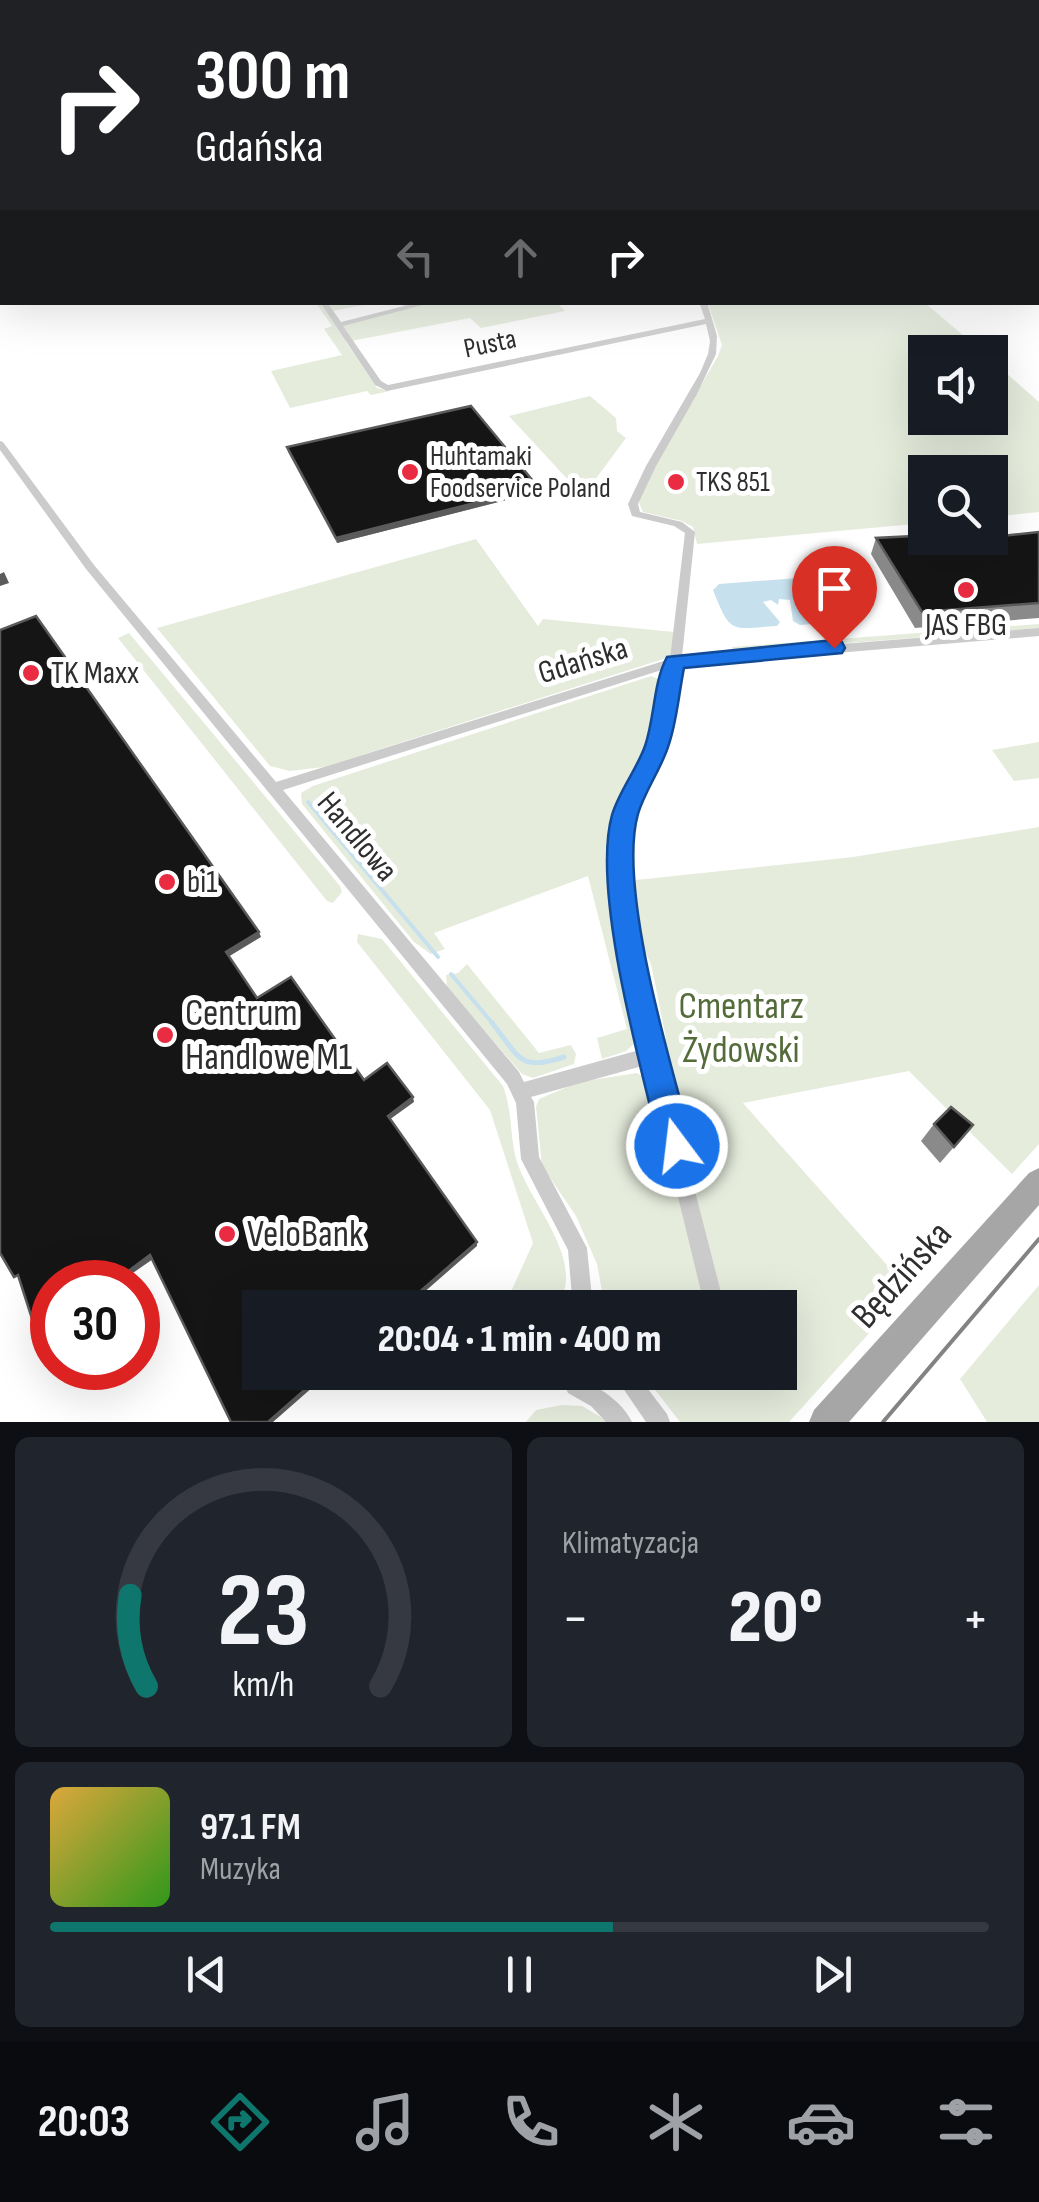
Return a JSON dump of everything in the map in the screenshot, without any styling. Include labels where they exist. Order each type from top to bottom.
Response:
[{"type":"main road","name":"Będzińska","points":[[826,1422],[1039,1183]]},
{"type":"street","name":"Pusta","points":[[325,305],[378,383],[387,388],[708,321]]},
{"type":"street","points":[[338,325],[419,305]]},
{"type":"street","points":[[704,305],[714,347],[633,504],[636,514],[678,524],[690,532],[674,662],[658,744],[625,815],[620,851],[629,935],[652,1054],[711,1290]]},
{"type":"street","name":"Handlowa","points":[[0,444],[90,567],[504,1066],[521,1092],[530,1159],[577,1248],[581,1290]]},
{"type":"street","name":"Gdańska","points":[[273,788],[674,662],[1039,632]]},
{"type":"street","points":[[521,1092],[652,1054]]},
{"type":"street","points":[[589,1390],[621,1422]]},
{"type":"street","points":[[635,1390],[659,1422]]},
{"type":"green space","points":[[317,305],[365,305],[332,311],[340,323],[404,306],[559,305],[565,311],[481,328],[470,318],[346,342],[377,388],[390,391],[371,395],[367,391],[290,408],[271,371],[342,355],[324,329],[332,326]]},
{"type":"green space","points":[[709,305],[927,305],[963,335],[908,335],[908,435],[1008,435],[1008,375],[1039,402],[1039,512],[1008,515],[1008,455],[908,455],[908,525],[697,544],[693,527],[643,512],[639,503],[643,486],[722,345]]},
{"type":"green space","points":[[590,396],[616,418],[617,431],[626,438],[583,496],[509,416]]},
{"type":"green space","points":[[476,539],[538,626],[543,619],[674,632],[673,656],[324,767],[290,771],[270,766],[157,628]]},
{"type":"green space","points":[[1039,624],[1039,628],[733,652],[732,647]]},
{"type":"green space","points":[[129,633],[340,886],[342,892],[333,903],[327,901],[118,638]]},
{"type":"green space","points":[[651,676],[661,680],[657,726],[616,805],[609,850],[638,1028],[636,1042],[626,1051],[602,1059],[597,1038],[627,1029],[588,876],[434,933],[445,949],[431,954],[414,942],[302,804],[301,793]]},
{"type":"green space","points":[[1039,742],[1039,778],[1014,781],[992,750]]},
{"type":"green space","name":"Cmentarz Żydowski","points":[[1039,827],[1039,1144],[1012,1174],[909,1071],[743,1103],[895,1274],[936,1234],[947,1247],[789,1422],[680,1422],[655,1390],[797,1390],[797,1290],[602,1290],[597,1264],[576,1216],[542,1166],[536,1107],[539,1099],[579,1082],[637,1073],[653,1083],[662,1120],[677,1115],[657,1043],[666,1038],[651,964],[635,913],[636,880],[853,857]]},
{"type":"green space","points":[[358,934],[382,939],[503,1086],[521,1173],[561,1250],[564,1290],[512,1290],[533,1243],[490,1110],[357,942]]},
{"type":"green space","points":[[467,964],[539,1053],[571,1045],[576,1054],[574,1064],[533,1078],[522,1074],[447,988],[446,975],[458,973]]},
{"type":"green space","points":[[1039,1285],[1039,1422],[987,1422],[960,1379]]},
{"type":"green space","points":[[582,1406],[609,1422],[526,1422],[536,1410]]},
{"type":"water","points":[[812,577],[826,582],[841,615],[836,622],[800,625],[793,621],[790,600],[779,599],[778,605],[771,600],[763,602],[780,622],[777,626],[741,628],[729,622],[713,590],[719,584]]},
{"type":"building","name":"Huhtamaki Foodservice Poland","points":[[471,406],[538,487],[336,538],[287,447]]},
{"type":"building","name":"JAS FBG","points":[[1039,532],[1039,603],[922,612],[876,538],[908,536],[908,555],[1008,555],[1008,535]]},
{"type":"building","name":"Centrum Handlowe M1","points":[[36,616],[259,932],[226,952],[257,998],[291,977],[364,1080],[387,1063],[413,1097],[388,1116],[477,1242],[422,1290],[242,1290],[242,1390],[304,1390],[268,1422],[231,1422],[160,1276],[160,1260],[152,1260],[150,1255],[143,1260],[30,1260],[30,1312],[18,1275],[14,1277],[0,1253],[0,630]]},
{"type":"building","points":[[951,1107],[973,1125],[954,1147],[934,1124]]},
{"type":"waterway","points":[[308,802],[438,957]]},
{"type":"waterway","points":[[451,974],[494,1025]]},
{"type":"waterway","points":[[492,1023],[515,1053],[528,1062],[564,1057]]},
{"type":"tram line","points":[[883,1422],[1039,1239]]},
{"type":"place","name":"Huhtamaki Foodservice Poland","points":[[410,472]]},
{"type":"place","name":"TKS 851","points":[[676,482]]},
{"type":"place","name":"JAS FBG","points":[[966,590]]},
{"type":"place","name":"TK Maxx","points":[[31,673]]},
{"type":"place","name":"bi1","points":[[167,882]]},
{"type":"place","name":"Centrum Handlowe M1","points":[[165,1035]]},
{"type":"place","name":"VeloBank","points":[[227,1234]]},
{"type":"route","points":[[677,1146],[652,1054],[629,935],[620,864],[625,815],[658,744],[674,662],[834,648]]}]
